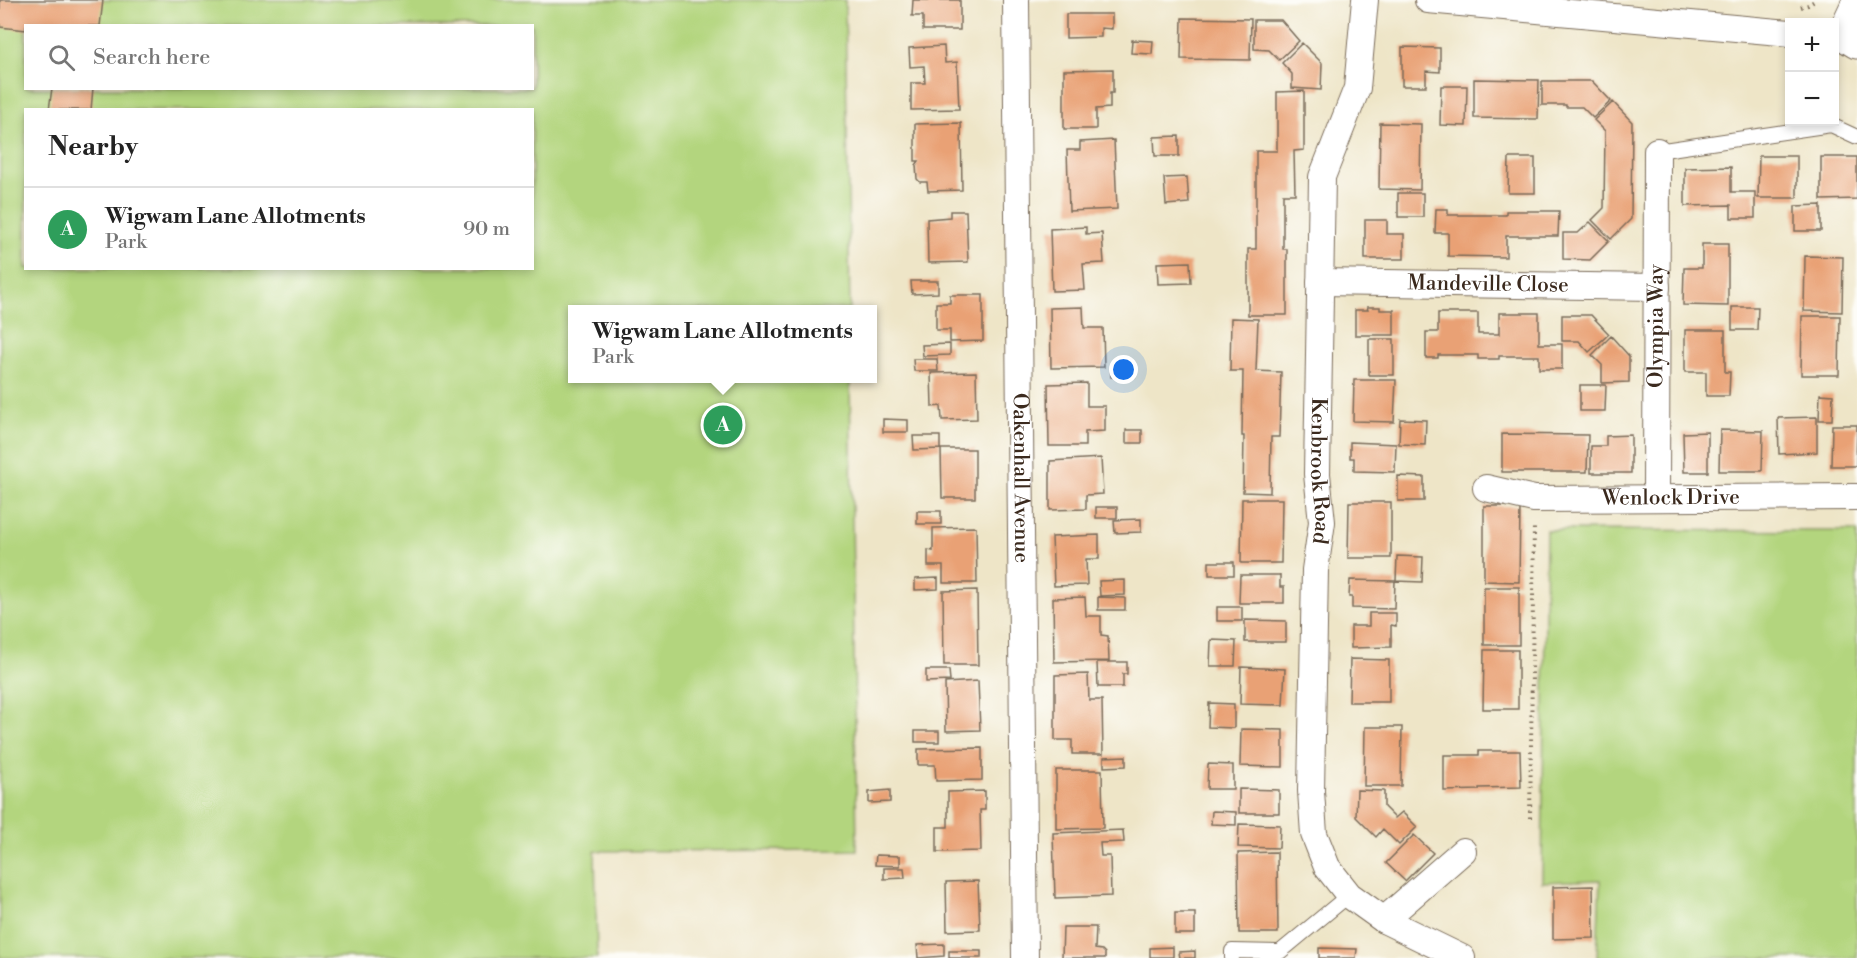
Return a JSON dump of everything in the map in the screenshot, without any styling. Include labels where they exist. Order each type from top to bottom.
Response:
[{"type":"street","name":"Oakenhall Avenue","points":[[1016,0],[1025,958]]},
{"type":"street","name":"Kenbrook Road","points":[[1365,0],[1357,88],[1322,177],[1317,474],[1322,522],[1315,570],[1311,791],[1314,834],[1327,867],[1349,895],[1384,920],[1462,958]]},
{"type":"street","points":[[1428,0],[1785,33]]},
{"type":"street","name":"Olympia Way","points":[[1656,498],[1657,151]]},
{"type":"street","name":"Mandeville Close","points":[[1320,282],[1656,287]]},
{"type":"street","name":"Wenlock Drive","points":[[1486,488],[1534,499],[1857,497]]},
{"type":"street","points":[[1384,920],[1463,851]]},
{"type":"lane","points":[[1657,151],[1831,125],[1857,137]]},
{"type":"lane","points":[[1232,958],[1232,951],[1280,952],[1349,895]]},
{"type":"path","points":[[1530,818],[1534,499]]},
{"type":"green space","points":[[0,0],[845,0],[850,305],[568,305],[568,383],[850,383],[857,850],[595,851],[597,958],[0,958]]},
{"type":"green space","points":[[1546,530],[1857,531],[1857,958],[1597,958],[1600,880],[1542,882]]},
{"type":"building","points":[[0,0],[103,0],[100,24],[24,24],[24,30],[0,27]]},
{"type":"building","points":[[913,0],[960,0],[960,30],[923,30],[923,16],[912,16]]},
{"type":"building","points":[[1066,14],[1112,14],[1112,29],[1101,28],[1101,37],[1066,38]]},
{"type":"building","points":[[1182,18],[1251,19],[1250,60],[1181,59]]},
{"type":"building","points":[[1254,20],[1281,20],[1299,41],[1279,60],[1269,50],[1254,49]]},
{"type":"building","points":[[1132,40],[1153,41],[1152,54],[1131,53]]},
{"type":"building","points":[[1302,43],[1322,63],[1321,90],[1292,88],[1292,74],[1282,63]]},
{"type":"building","points":[[944,46],[945,63],[957,62],[959,109],[911,110],[911,83],[925,83],[924,66],[910,67],[909,48]]},
{"type":"building","points":[[1402,47],[1440,48],[1440,72],[1426,71],[1426,86],[1402,86]]},
{"type":"building","points":[[1113,69],[1113,93],[1110,93],[1110,108],[1096,109],[1096,129],[1064,129],[1064,70]]},
{"type":"building","points":[[1474,79],[1539,80],[1538,119],[1474,118]]},
{"type":"building","points":[[1542,81],[1592,81],[1611,101],[1593,118],[1582,107],[1542,105]]},
{"type":"building","points":[[1441,86],[1467,86],[1466,126],[1440,125]]},
{"type":"building","points":[[52,90],[93,90],[91,108],[49,108]]},
{"type":"building","points":[[1304,91],[1304,150],[1294,151],[1295,194],[1283,194],[1283,249],[1287,249],[1287,315],[1248,315],[1248,249],[1256,249],[1256,151],[1277,151],[1277,92]]},
{"type":"building","points":[[1613,102],[1632,122],[1631,219],[1611,239],[1592,220],[1604,208],[1605,131],[1594,120]]},
{"type":"building","points":[[961,123],[962,190],[928,191],[927,182],[920,182],[917,179],[916,165],[919,161],[915,161],[915,124]]},
{"type":"building","points":[[1380,123],[1421,124],[1420,190],[1379,189]]},
{"type":"building","points":[[1179,136],[1179,156],[1155,156],[1154,137]]},
{"type":"building","points":[[1114,140],[1117,209],[1069,211],[1067,150],[1080,150],[1080,142]]},
{"type":"building","points":[[1759,156],[1797,156],[1797,198],[1758,198]]},
{"type":"building","points":[[1821,157],[1857,157],[1857,199],[1821,200]]},
{"type":"building","points":[[1509,158],[1535,158],[1535,193],[1508,193]]},
{"type":"building","points":[[1731,167],[1731,192],[1755,192],[1755,218],[1731,218],[1731,205],[1685,206],[1685,168]]},
{"type":"building","points":[[1187,177],[1189,203],[1166,205],[1164,178]]},
{"type":"building","points":[[1398,193],[1423,193],[1423,217],[1398,217]]},
{"type":"building","points":[[1821,205],[1821,231],[1795,231],[1795,206]]},
{"type":"building","points":[[1436,209],[1448,209],[1448,215],[1506,215],[1506,211],[1559,211],[1558,236],[1506,236],[1506,257],[1448,256],[1448,233],[1435,233]]},
{"type":"building","points":[[950,211],[966,211],[968,262],[928,263],[927,219],[950,217]]},
{"type":"building","points":[[1365,220],[1387,220],[1387,234],[1404,234],[1404,259],[1365,259]]},
{"type":"building","points":[[1590,222],[1609,241],[1590,260],[1563,259],[1563,233],[1578,233]]},
{"type":"building","points":[[1086,227],[1086,234],[1102,233],[1104,263],[1083,264],[1085,290],[1052,291],[1050,229]]},
{"type":"building","points":[[1702,244],[1728,244],[1728,306],[1683,305],[1684,268],[1702,268]]},
{"type":"building","points":[[1805,256],[1843,257],[1842,312],[1804,311]]},
{"type":"building","points":[[1190,262],[1191,283],[1158,284],[1157,263]]},
{"type":"building","points":[[911,281],[938,281],[938,293],[912,294]]},
{"type":"building","points":[[950,295],[983,295],[983,341],[950,342],[950,330],[936,330],[936,303],[950,303]]},
{"type":"building","points":[[1083,307],[1084,328],[1103,328],[1104,367],[1051,368],[1050,308]]},
{"type":"building","points":[[1367,307],[1394,310],[1394,335],[1355,335],[1355,310],[1368,310]]},
{"type":"building","points":[[1732,307],[1758,307],[1757,330],[1732,330]]},
{"type":"building","points":[[1438,313],[1478,313],[1478,334],[1499,334],[1499,313],[1539,313],[1539,344],[1562,344],[1562,369],[1539,369],[1539,356],[1499,356],[1499,359],[1478,359],[1478,355],[1438,355],[1438,358],[1426,358],[1426,332],[1438,332]]},
{"type":"building","points":[[1562,315],[1591,315],[1609,334],[1589,352],[1579,341],[1562,341]]},
{"type":"building","points":[[1802,316],[1840,316],[1839,375],[1801,375]]},
{"type":"building","points":[[1231,318],[1258,319],[1256,371],[1281,372],[1279,437],[1271,437],[1270,493],[1243,492],[1243,371],[1230,371]]},
{"type":"building","points":[[1685,330],[1725,330],[1725,372],[1730,372],[1729,396],[1706,396],[1706,372],[1685,372]]},
{"type":"building","points":[[1611,336],[1629,356],[1629,382],[1602,383],[1602,365],[1592,355]]},
{"type":"building","points":[[1369,339],[1394,339],[1394,375],[1369,375]]},
{"type":"building","points":[[950,344],[950,355],[923,356],[922,345]]},
{"type":"building","points":[[913,359],[937,359],[938,371],[914,371]]},
{"type":"building","points":[[1111,367],[1135,367],[1135,377],[1111,377]]},
{"type":"building","points":[[976,372],[977,419],[942,420],[941,406],[932,407],[931,373]]},
{"type":"building","points":[[1354,380],[1396,380],[1394,422],[1353,421]]},
{"type":"building","points":[[1087,383],[1087,406],[1105,406],[1105,431],[1085,432],[1085,446],[1049,446],[1048,384]]},
{"type":"building","points":[[1580,385],[1606,385],[1605,411],[1580,411]]},
{"type":"building","points":[[1820,394],[1833,395],[1832,420],[1819,420]]},
{"type":"building","points":[[1817,417],[1817,452],[1779,454],[1778,418]]},
{"type":"building","points":[[883,419],[908,420],[908,432],[883,432]]},
{"type":"building","points":[[1400,419],[1426,420],[1425,445],[1399,444]]},
{"type":"building","points":[[1832,425],[1857,425],[1856,466],[1831,466]]},
{"type":"building","points":[[1126,430],[1142,430],[1142,443],[1126,443]]},
{"type":"building","points":[[1720,430],[1763,431],[1762,471],[1719,471]]},
{"type":"building","points":[[1708,432],[1708,472],[1684,472],[1683,433]]},
{"type":"building","points":[[1502,434],[1588,435],[1587,472],[1502,472]]},
{"type":"building","points":[[1631,435],[1631,473],[1591,473],[1591,446],[1606,446],[1606,436]]},
{"type":"building","points":[[913,436],[940,436],[940,449],[914,450]]},
{"type":"building","points":[[1350,442],[1396,444],[1395,472],[1354,471],[1354,458],[1350,458]]},
{"type":"building","points":[[941,449],[975,449],[975,498],[942,498]]},
{"type":"building","points":[[1101,458],[1103,494],[1086,495],[1086,509],[1050,510],[1050,461]]},
{"type":"building","points":[[1398,476],[1424,477],[1424,501],[1398,501]]},
{"type":"building","points":[[1242,499],[1282,499],[1281,563],[1241,563]]},
{"type":"building","points":[[1349,502],[1391,502],[1391,558],[1348,558]]},
{"type":"building","points":[[1484,506],[1520,506],[1519,582],[1484,581]]},
{"type":"building","points":[[1096,507],[1117,507],[1117,518],[1096,518]]},
{"type":"building","points":[[917,511],[941,511],[941,524],[917,524]]},
{"type":"building","points":[[1141,519],[1141,532],[1115,533],[1114,520]]},
{"type":"building","points":[[976,527],[977,583],[943,583],[943,566],[928,566],[928,550],[933,551],[933,528]]},
{"type":"building","points":[[1099,535],[1099,559],[1086,559],[1087,585],[1054,586],[1052,537]]},
{"type":"building","points":[[1397,556],[1423,557],[1422,582],[1396,581]]},
{"type":"building","points":[[1209,562],[1234,562],[1234,575],[1209,575]]},
{"type":"building","points":[[1240,575],[1280,575],[1280,587],[1284,587],[1284,603],[1239,603]]},
{"type":"building","points":[[938,578],[938,589],[915,590],[915,579]]},
{"type":"building","points":[[1125,580],[1125,595],[1100,596],[1099,581]]},
{"type":"building","points":[[1350,580],[1395,581],[1394,609],[1352,608],[1352,597],[1349,597]]},
{"type":"building","points":[[1484,587],[1519,587],[1519,645],[1484,645]]},
{"type":"building","points":[[977,590],[978,665],[944,665],[943,591]]},
{"type":"building","points":[[1085,597],[1086,616],[1101,616],[1101,635],[1108,636],[1109,661],[1054,662],[1053,598]]},
{"type":"building","points":[[1098,597],[1125,598],[1125,610],[1098,610]]},
{"type":"building","points":[[1217,607],[1242,607],[1242,621],[1217,621]]},
{"type":"building","points":[[1369,613],[1396,613],[1396,626],[1391,625],[1391,647],[1351,648],[1351,626],[1369,626]]},
{"type":"building","points":[[1245,620],[1286,621],[1286,642],[1245,642]]},
{"type":"building","points":[[1211,640],[1236,641],[1235,666],[1210,666]]},
{"type":"building","points":[[1484,650],[1518,650],[1518,709],[1483,709]]},
{"type":"building","points":[[1350,659],[1389,660],[1389,702],[1349,702]]},
{"type":"building","points":[[1097,662],[1127,662],[1127,674],[1123,674],[1123,687],[1098,687]]},
{"type":"building","points":[[1241,667],[1285,669],[1283,705],[1240,704]]},
{"type":"building","points":[[926,670],[949,670],[950,681],[926,682]]},
{"type":"building","points":[[1088,674],[1089,700],[1102,700],[1103,754],[1072,754],[1072,740],[1055,740],[1055,675]]},
{"type":"building","points":[[978,681],[980,730],[946,731],[945,683]]},
{"type":"building","points":[[1209,703],[1234,704],[1234,728],[1208,727]]},
{"type":"building","points":[[1365,727],[1402,727],[1401,786],[1364,786]]},
{"type":"building","points":[[1241,729],[1283,730],[1283,767],[1240,766]]},
{"type":"building","points":[[915,731],[939,731],[939,742],[915,742]]},
{"type":"building","points":[[982,748],[982,780],[936,781],[935,765],[918,765],[918,749]]},
{"type":"building","points":[[1479,751],[1520,751],[1521,787],[1444,791],[1444,755],[1479,755]]},
{"type":"building","points":[[1126,756],[1126,766],[1104,767],[1104,757]]},
{"type":"building","points":[[1208,764],[1233,765],[1233,789],[1207,789]]},
{"type":"building","points":[[1056,770],[1102,770],[1103,828],[1056,829]]},
{"type":"building","points":[[1239,789],[1279,790],[1279,813],[1239,813]]},
{"type":"building","points":[[890,790],[890,802],[869,803],[869,792]]},
{"type":"building","points":[[1357,790],[1384,791],[1384,807],[1395,818],[1402,812],[1417,827],[1399,845],[1383,829],[1376,837],[1356,817]]},
{"type":"building","points":[[985,791],[985,810],[980,810],[981,851],[937,852],[937,827],[948,827],[948,792]]},
{"type":"building","points":[[1212,811],[1236,812],[1236,825],[1211,824]]},
{"type":"building","points":[[1239,824],[1280,825],[1279,848],[1238,847]]},
{"type":"building","points":[[1123,830],[1124,842],[1100,843],[1101,856],[1110,856],[1111,896],[1055,898],[1053,833]]},
{"type":"building","points":[[1414,835],[1433,853],[1405,881],[1386,863]]},
{"type":"building","points":[[1277,852],[1278,933],[1239,933],[1238,853]]},
{"type":"building","points":[[876,855],[900,856],[900,866],[875,865]]},
{"type":"building","points":[[884,868],[904,868],[905,878],[884,879]]},
{"type":"building","points":[[978,881],[980,930],[947,931],[946,882]]},
{"type":"building","points":[[1593,886],[1594,938],[1553,939],[1553,887]]},
{"type":"building","points":[[1175,913],[1195,913],[1195,934],[1175,934]]},
{"type":"building","points":[[1063,927],[1096,927],[1095,949],[1102,950],[1105,958],[1062,958]]},
{"type":"building","points":[[944,944],[944,956],[918,958],[917,945]]},
{"type":"building","points":[[1173,947],[1173,957],[1150,957],[1150,948]]},
{"type":"building","points":[[1319,948],[1357,949],[1356,958],[1319,958]]},
{"type":"building","points":[[949,951],[981,951],[981,958],[949,958]]},
{"type":"building","points":[[1195,951],[1195,958],[1180,958],[1179,952]]},
{"type":"place","name":"Wigwam Lane Allotments","points":[[723,425]]}]
